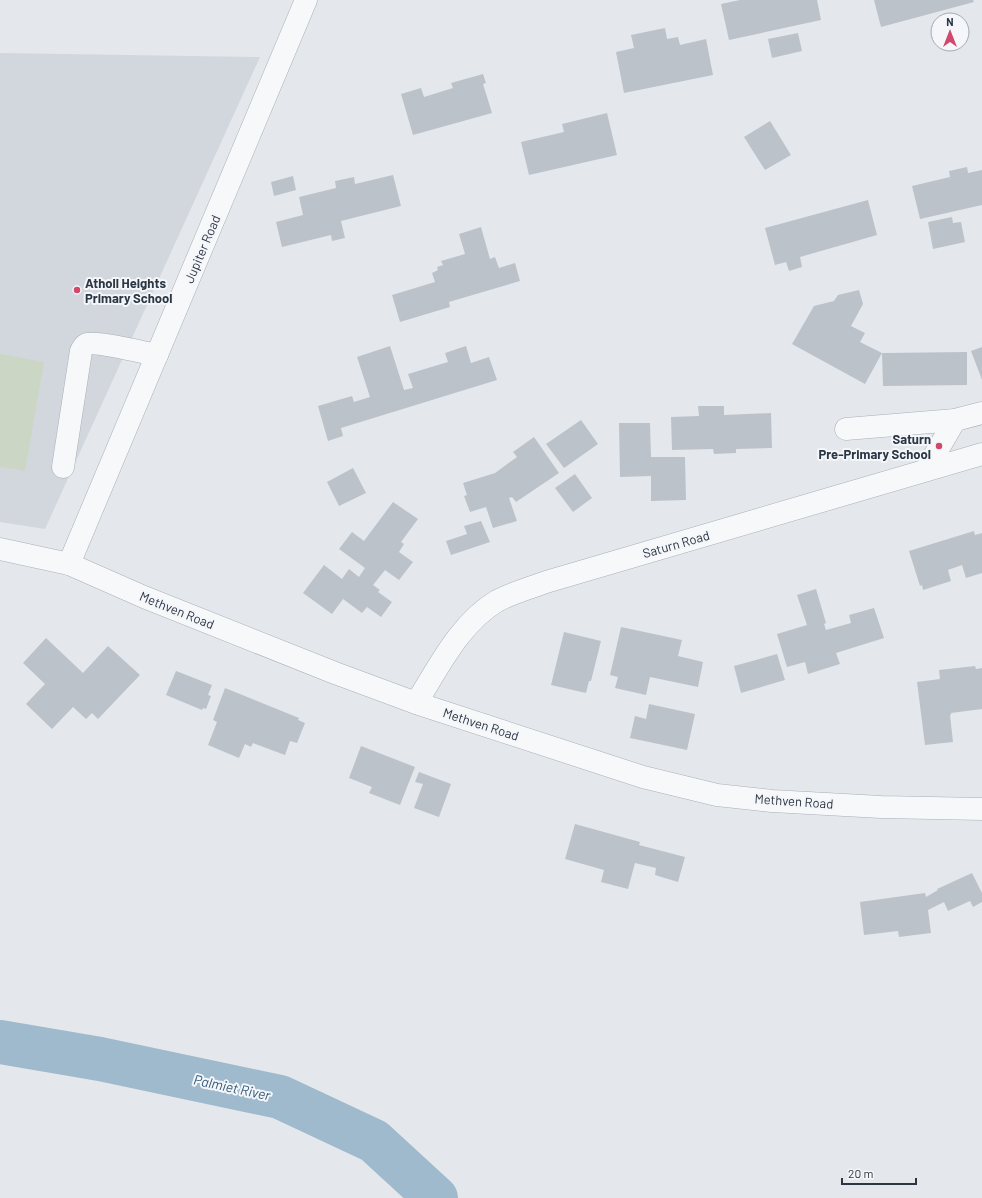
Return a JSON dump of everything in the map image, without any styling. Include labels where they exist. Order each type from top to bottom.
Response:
[{"type":"street","name":"Jupiter Road","points":[[69,564],[306,0]]},
{"type":"street","points":[[63,467],[81,351],[84,346],[88,344],[100,344],[157,355]]},
{"type":"street","points":[[846,429],[955,420],[982,413]]},
{"type":"street","points":[[926,470],[955,420]]},
{"type":"street","name":"Saturn Road","points":[[416,703],[459,635],[477,616],[498,601],[546,582],[982,454]]},
{"type":"street","name":"Methven Road","points":[[0,549],[69,564],[144,597],[335,673],[416,703],[643,777],[717,795],[772,801],[873,807],[982,809]]},
{"type":"shaded area","name":"Atholl Heights Primary School","points":[[0,53],[260,57],[45,529],[0,522]]},
{"type":"green space","points":[[0,354],[44,362],[25,471],[0,467]]},
{"type":"building","points":[[740,0],[817,0],[821,20],[729,40],[721,4]]},
{"type":"building","points":[[874,0],[973,0],[974,2],[937,12],[930,12],[930,14],[881,27]]},
{"type":"building","points":[[665,28],[667,39],[678,37],[680,45],[706,39],[713,75],[624,93],[616,52],[634,48],[631,35]]},
{"type":"building","points":[[798,33],[802,51],[772,58],[768,39]]},
{"type":"building","points":[[483,74],[486,83],[483,84],[492,113],[413,135],[401,94],[421,88],[424,97],[453,88],[451,83]]},
{"type":"building","points":[[607,113],[617,155],[529,175],[521,142],[564,132],[562,124]]},
{"type":"building","points":[[770,121],[791,155],[765,170],[744,137]]},
{"type":"building","points":[[967,167],[968,173],[982,170],[982,205],[920,219],[912,186],[950,177],[949,171]]},
{"type":"building","points":[[393,175],[401,206],[341,221],[345,238],[332,241],[331,235],[282,247],[276,222],[303,215],[299,197],[336,188],[335,181],[354,177],[355,184]]},
{"type":"building","points":[[293,176],[296,190],[274,196],[271,182]]},
{"type":"building","points":[[868,200],[877,235],[800,257],[802,267],[789,271],[786,262],[775,265],[765,228]]},
{"type":"building","points":[[952,217],[953,223],[961,222],[965,242],[933,249],[928,222]]},
{"type":"building","points":[[481,227],[490,259],[495,257],[499,268],[515,263],[520,281],[449,302],[450,307],[400,322],[392,295],[435,282],[432,273],[438,270],[437,267],[443,265],[441,261],[465,254],[459,234]]},
{"type":"building","points":[[859,290],[863,304],[851,326],[865,333],[860,342],[882,353],[865,384],[792,344],[814,306],[834,301],[838,295]]},
{"type":"building","points":[[390,346],[404,390],[413,388],[408,374],[448,362],[445,353],[466,346],[471,363],[489,357],[497,380],[341,428],[343,436],[328,441],[318,406],[352,396],[354,402],[370,397],[357,357]]},
{"type":"building","points":[[982,347],[982,380],[971,351]]},
{"type":"building","points":[[967,352],[967,385],[883,386],[882,353]]},
{"type":"building","points":[[698,406],[724,406],[724,415],[771,413],[772,448],[736,449],[736,453],[714,454],[713,449],[672,450],[671,417],[699,416]]},
{"type":"building","points":[[581,420],[598,444],[564,468],[546,444]]},
{"type":"building","points":[[619,423],[650,423],[651,457],[685,457],[686,500],[651,501],[651,476],[620,477]]},
{"type":"building","points":[[534,437],[559,473],[516,502],[512,497],[509,498],[517,521],[493,528],[486,507],[470,512],[464,496],[467,495],[463,483],[495,473],[517,457],[513,452]]},
{"type":"building","points":[[353,468],[366,493],[339,506],[327,482]]},
{"type":"building","points":[[575,474],[592,498],[573,512],[555,488]]},
{"type":"building","points":[[393,502],[418,519],[401,542],[404,544],[399,552],[413,562],[399,580],[385,570],[373,585],[380,590],[378,592],[392,602],[381,617],[367,607],[362,613],[343,599],[332,614],[303,593],[324,565],[342,579],[349,569],[359,577],[365,568],[339,549],[352,532],[364,541]]},
{"type":"building","points":[[481,521],[490,542],[451,555],[446,541],[467,534],[464,526]]},
{"type":"building","points":[[974,531],[975,535],[982,533],[982,573],[966,578],[962,565],[948,570],[951,581],[923,590],[922,585],[920,586],[909,551]]},
{"type":"building","points":[[816,589],[826,623],[824,624],[826,630],[851,623],[849,615],[874,608],[884,638],[836,653],[840,664],[808,674],[805,662],[787,667],[777,634],[807,625],[797,595]]},
{"type":"building","points":[[621,627],[682,640],[678,656],[703,662],[698,687],[650,677],[646,695],[615,688],[618,677],[610,675]]},
{"type":"building","points":[[564,632],[601,641],[591,681],[589,681],[586,693],[551,685]]},
{"type":"building","points":[[46,638],[83,673],[108,646],[140,675],[98,719],[92,713],[86,719],[73,707],[52,729],[26,704],[45,684],[23,663]]},
{"type":"building","points":[[777,654],[785,680],[741,693],[734,666]]},
{"type":"building","points":[[975,666],[976,669],[982,668],[982,709],[951,713],[953,742],[925,745],[917,682],[940,679],[939,670]]},
{"type":"building","points":[[176,671],[212,685],[208,695],[211,696],[206,709],[203,708],[202,710],[166,695]]},
{"type":"building","points":[[225,688],[299,718],[298,720],[305,723],[297,743],[290,741],[285,755],[253,743],[251,747],[245,744],[239,758],[208,745],[217,722],[213,720]]},
{"type":"building","points":[[649,704],[695,714],[687,750],[630,738],[635,716],[646,719]]},
{"type":"building","points":[[361,746],[415,767],[400,805],[369,793],[372,787],[349,778]]},
{"type":"building","points":[[419,772],[451,784],[439,817],[414,808],[423,784],[415,782]]},
{"type":"building","points":[[575,824],[640,842],[639,845],[685,857],[678,882],[655,875],[656,868],[635,863],[628,889],[601,882],[604,870],[565,859]]},
{"type":"building","points":[[972,873],[982,893],[982,902],[973,907],[970,901],[948,911],[944,902],[928,910],[931,933],[899,937],[898,931],[864,935],[860,902],[925,893],[926,897],[938,890],[937,889]]},
{"type":"waterway","name":"Palmiet River","points":[[0,1042],[100,1059],[280,1097],[374,1141],[436,1198]]},
{"type":"place","name":"Atholl Heights Primary School","points":[[77,290]]},
{"type":"place","name":"Saturn Pre-Primary School","points":[[939,446]]}]
